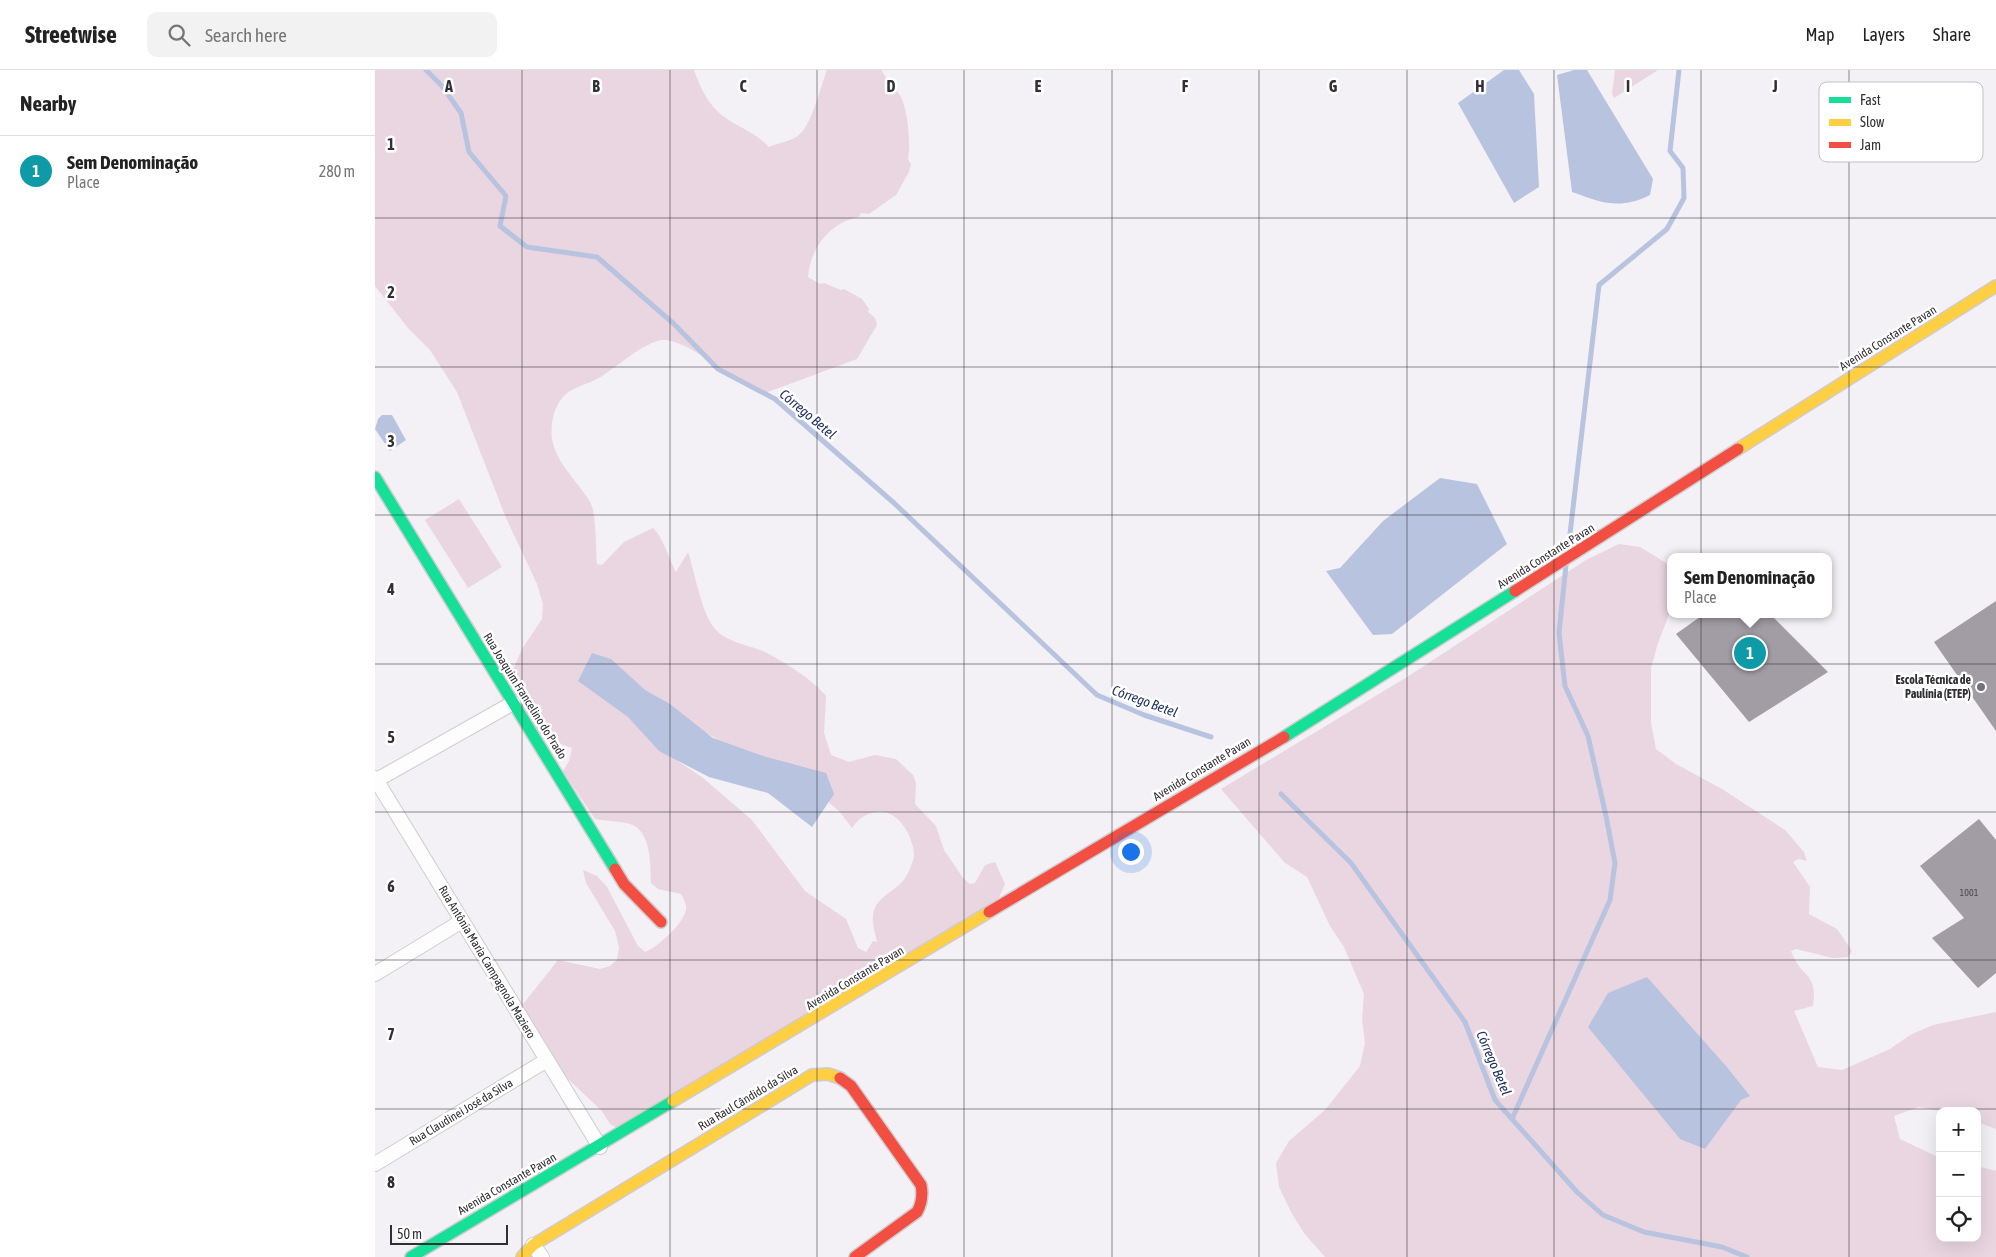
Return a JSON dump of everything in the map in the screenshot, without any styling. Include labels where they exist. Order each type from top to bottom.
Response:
[{"type":"street","name":"Avenida Constante Pavan","points":[[411,1257],[461,1225],[600,1147],[1310,721],[1996,286]]},
{"type":"street","name":"Rua Joaquim Francelino do Prado","points":[[375,477],[624,884],[661,922]]},
{"type":"street","points":[[375,780],[513,703]]},
{"type":"street","name":"Rua Antônia Maria Campagnola Maziero","points":[[375,780],[600,1147]]},
{"type":"street","points":[[375,974],[462,921]]},
{"type":"street","name":"Rua Claudinei José da Silva","points":[[375,1164],[547,1060]]},
{"type":"street","name":"Rua Raul Cândido da Silva","points":[[522,1257],[533,1245],[812,1075],[819,1073],[836,1075],[851,1086],[921,1185],[923,1194],[923,1203],[917,1212],[855,1257]]},
{"type":"street","points":[[533,1245],[542,1257]]},
{"type":"shaded area","points":[[375,70],[694,70],[705,95],[713,107],[769,147],[793,138],[804,129],[812,113],[827,70],[881,70],[899,94],[905,107],[908,126],[908,159],[911,164],[909,172],[896,195],[869,214],[861,213],[859,217],[839,225],[823,238],[813,257],[808,277],[820,284],[824,283],[841,290],[844,289],[862,299],[869,309],[868,312],[875,318],[877,325],[857,359],[768,392],[768,397],[742,384],[691,349],[666,340],[658,341],[640,349],[604,375],[566,394],[558,403],[554,415],[552,439],[558,457],[593,509],[597,564],[602,565],[624,542],[653,528],[663,542],[676,572],[688,552],[702,603],[715,629],[726,638],[761,650],[783,662],[806,678],[826,696],[824,733],[831,755],[849,762],[875,755],[896,759],[913,775],[916,783],[915,804],[936,826],[944,850],[963,878],[970,884],[975,883],[985,865],[995,862],[1005,884],[999,898],[617,1128],[610,1124],[602,1111],[570,1081],[516,1013],[558,960],[600,969],[610,966],[617,960],[619,947],[615,931],[586,883],[583,870],[597,876],[607,887],[638,946],[645,952],[657,945],[678,925],[686,911],[686,905],[681,894],[658,889],[651,883],[650,858],[646,841],[637,828],[626,823],[595,819],[563,771],[569,761],[572,748],[551,741],[526,724],[511,692],[511,674],[522,649],[542,619],[543,604],[537,584],[506,518],[457,392],[430,350],[408,328],[375,286]],"holes":[[[622,683],[749,758],[787,767],[840,812],[852,828],[866,815],[877,812],[885,812],[898,819],[903,825],[913,847],[912,864],[904,880],[881,899],[875,908],[873,921],[877,942],[873,941],[866,952],[858,948],[846,919],[805,891],[752,820],[703,778],[653,744]]]},
{"type":"shaded area","points":[[1615,70],[1658,70],[1614,98],[1612,94]]},
{"type":"shaded area","points":[[459,499],[502,567],[468,588],[425,520]]},
{"type":"shaded area","points":[[1619,544],[1640,547],[1667,564],[1668,618],[1651,668],[1651,723],[1656,749],[1676,764],[1722,789],[1785,830],[1804,852],[1807,861],[1798,859],[1793,862],[1810,887],[1809,914],[1837,929],[1852,951],[1848,957],[1833,958],[1796,949],[1791,951],[1813,987],[1813,1006],[1794,1011],[1818,1067],[1842,1070],[1890,1049],[1910,1035],[1933,1025],[1996,1012],[1996,1129],[1981,1123],[1981,1107],[1936,1107],[1936,1110],[1919,1107],[1894,1116],[1900,1139],[1936,1156],[1936,1242],[1981,1242],[1981,1167],[1996,1171],[1996,1257],[1325,1257],[1304,1233],[1291,1212],[1279,1187],[1276,1163],[1289,1141],[1325,1110],[1360,1066],[1365,1043],[1362,1019],[1364,994],[1344,947],[1330,926],[1307,877],[1285,863],[1221,789],[1407,677],[1586,560]]},
{"type":"water","points":[[1504,70],[1519,70],[1534,94],[1539,187],[1514,203],[1458,103]]},
{"type":"water","points":[[1574,70],[1587,70],[1653,179],[1650,195],[1639,200],[1620,204],[1602,202],[1572,192],[1557,75]]},
{"type":"water","points":[[382,415],[392,415],[406,440],[390,451],[375,429],[378,419]]},
{"type":"water","points":[[1440,478],[1477,484],[1507,544],[1392,634],[1373,635],[1326,571],[1340,568],[1383,521]]},
{"type":"water","points":[[592,653],[611,659],[645,690],[670,704],[713,738],[763,756],[826,773],[834,794],[812,827],[768,793],[709,777],[659,751],[628,717],[578,681]]},
{"type":"water","points":[[1647,977],[1750,1096],[1741,1100],[1705,1149],[1680,1139],[1588,1027],[1608,993]]},
{"type":"building","name":"Escola Técnica de Paulínia (ETEP)","points":[[1996,601],[1996,731],[1934,642]]},
{"type":"building","points":[[1698,618],[1774,618],[1828,672],[1749,722],[1676,634]]},
{"type":"building","points":[[1979,819],[1996,840],[1996,973],[1978,988],[1932,938],[1964,918],[1920,866]]},
{"type":"waterway","name":"Córrego Betel","points":[[426,70],[442,86],[461,113],[469,152],[506,196],[500,226],[527,247],[597,257],[674,324],[718,369],[775,399],[894,503],[1097,695],[1144,715],[1211,737]]},
{"type":"waterway","points":[[1568,551],[1599,285],[1667,229],[1684,198],[1683,168],[1670,151],[1679,70]]},
{"type":"waterway","points":[[1512,1119],[1610,900],[1615,863],[1588,736],[1565,686],[1559,633],[1566,565]]},
{"type":"waterway","name":"Córrego Betel","points":[[1281,794],[1351,863],[1465,1022],[1495,1100],[1577,1192],[1603,1215],[1644,1232],[1722,1247],[1747,1257]]},
{"type":"traffic: fast","points":[[375,477],[615,869]]},
{"type":"traffic: fast","points":[[1284,737],[1515,591]]},
{"type":"traffic: fast","points":[[411,1257],[673,1101]]},
{"type":"traffic: slow","points":[[1738,449],[1996,286]]},
{"type":"traffic: slow","points":[[673,1101],[989,912]]},
{"type":"traffic: slow","points":[[522,1257],[533,1245],[812,1075],[828,1074],[840,1078]]},
{"type":"traffic: jam","points":[[1515,591],[1738,449]]},
{"type":"traffic: jam","points":[[989,912],[1284,737]]},
{"type":"traffic: jam","points":[[615,869],[624,884],[661,922]]},
{"type":"traffic: jam","points":[[840,1078],[851,1086],[921,1185],[922,1192],[917,1212],[855,1257]]},
{"type":"place","name":"Sem Denominação","points":[[1750,653]]},
{"type":"place","name":"Escola Técnica de Paulínia (ETEP)","points":[[1981,687]]}]
